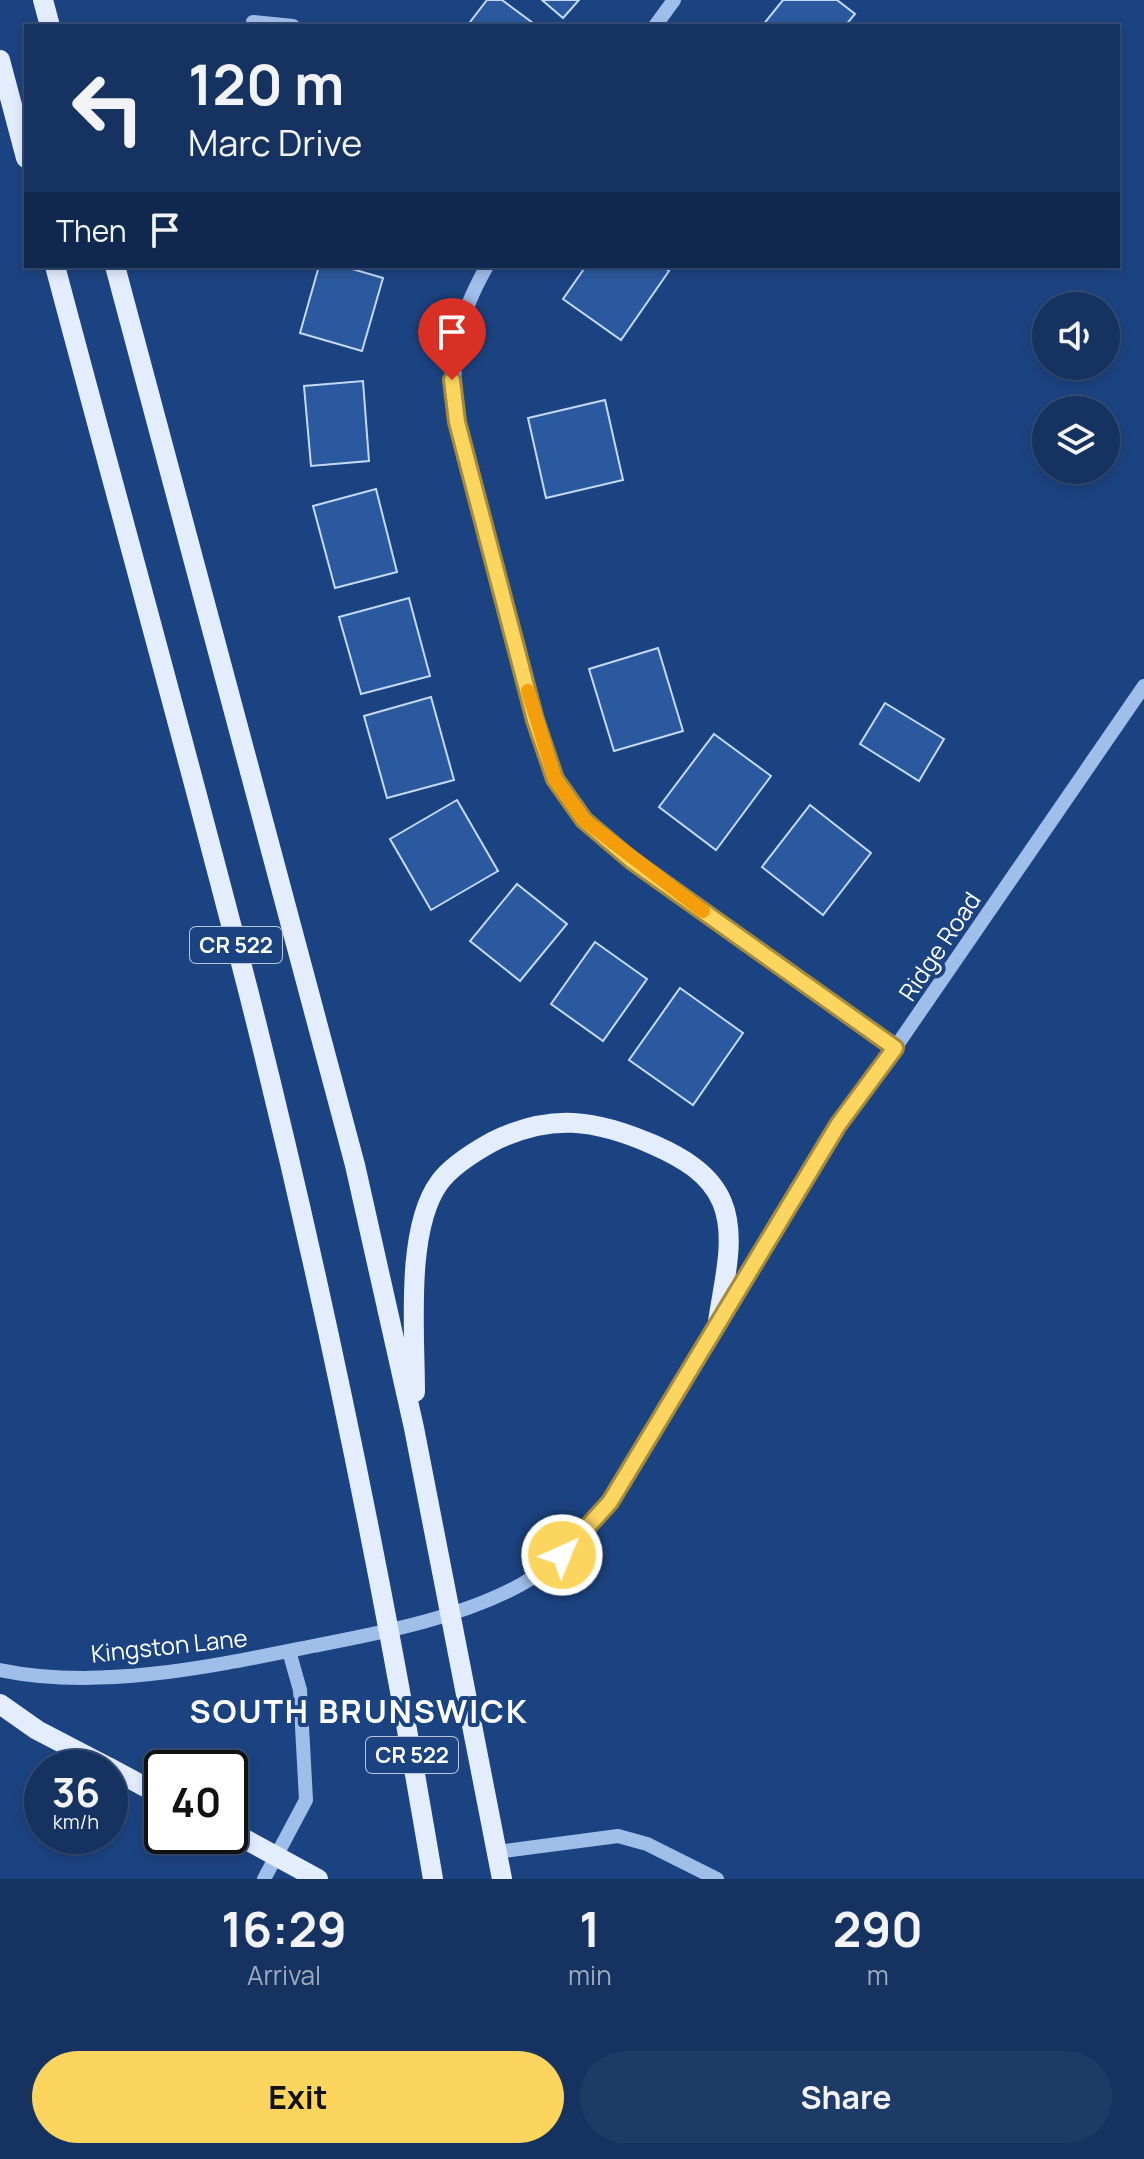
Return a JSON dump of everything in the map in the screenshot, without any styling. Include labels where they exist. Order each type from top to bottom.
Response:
[{"type":"main road","points":[[43,0],[49,24]]},
{"type":"main road","points":[[0,60],[24,150]]},
{"type":"main road","name":"CR 522","points":[[56,268],[252,1007],[303,1222],[390,1631],[433,1879]]},
{"type":"main road","name":"CR 522","points":[[116,268],[355,1165],[414,1428],[502,1879]]},
{"type":"main road","points":[[414,1428],[418,1235],[439,1183],[475,1151],[522,1127],[552,1121],[591,1124],[631,1135],[679,1156],[712,1183],[730,1226],[718,1322]]},
{"type":"main road","points":[[0,1704],[37,1730],[75,1750]]},
{"type":"main road","points":[[248,1841],[318,1879]]},
{"type":"street","points":[[656,24],[674,0]]},
{"type":"street","points":[[253,22],[273,24]]},
{"type":"street","points":[[486,268],[467,301],[455,338],[452,380],[457,422],[535,720],[555,779],[584,820],[631,860],[895,1048]]},
{"type":"street","name":"Ridge Road","points":[[390,1631],[521,1585],[562,1555],[610,1502],[838,1125],[895,1048],[1144,686]]},
{"type":"street","name":"Kingston Lane","points":[[0,1670],[34,1677],[193,1669],[390,1631]]},
{"type":"street","points":[[264,1879],[306,1800],[300,1690],[289,1651]]},
{"type":"street","points":[[497,1852],[618,1836],[647,1844],[717,1879]]},
{"type":"building","points":[[487,0],[502,0],[534,24],[469,24]]},
{"type":"building","points":[[542,0],[579,0],[563,18]]},
{"type":"building","points":[[783,0],[837,0],[855,14],[847,24],[764,24]]},
{"type":"building","points":[[318,268],[349,268],[383,278],[362,351],[300,333]]},
{"type":"building","points":[[585,268],[665,268],[669,271],[621,340],[563,299]]},
{"type":"building","points":[[363,381],[369,461],[311,466],[304,386]]},
{"type":"building","points":[[605,400],[623,480],[546,498],[528,418]]},
{"type":"building","points":[[376,489],[397,572],[335,588],[313,506]]},
{"type":"building","points":[[409,598],[430,676],[361,694],[339,617]]},
{"type":"building","points":[[658,648],[683,731],[614,751],[589,669]]},
{"type":"building","points":[[431,697],[454,780],[387,798],[364,716]]},
{"type":"building","points":[[885,703],[944,739],[919,781],[860,744]]},
{"type":"building","points":[[714,734],[771,776],[716,850],[659,807]]},
{"type":"building","points":[[457,800],[498,871],[431,910],[390,839]]},
{"type":"building","points":[[810,805],[871,853],[823,915],[762,867]]},
{"type":"building","points":[[517,884],[567,924],[520,981],[470,941]]},
{"type":"building","points":[[595,942],[647,979],[603,1041],[551,1004]]},
{"type":"building","points":[[680,988],[743,1033],[693,1105],[629,1060]]},
{"type":"slow traffic","points":[[528,691],[555,779],[584,820],[631,860],[703,911]]},
{"type":"district","name":"SOUTH BRUNSWICK","points":[[359,1711]]},
{"type":"route","points":[[452,380],[457,422],[535,720],[555,779],[584,820],[631,860],[895,1048],[838,1125],[610,1502],[562,1555]]}]
